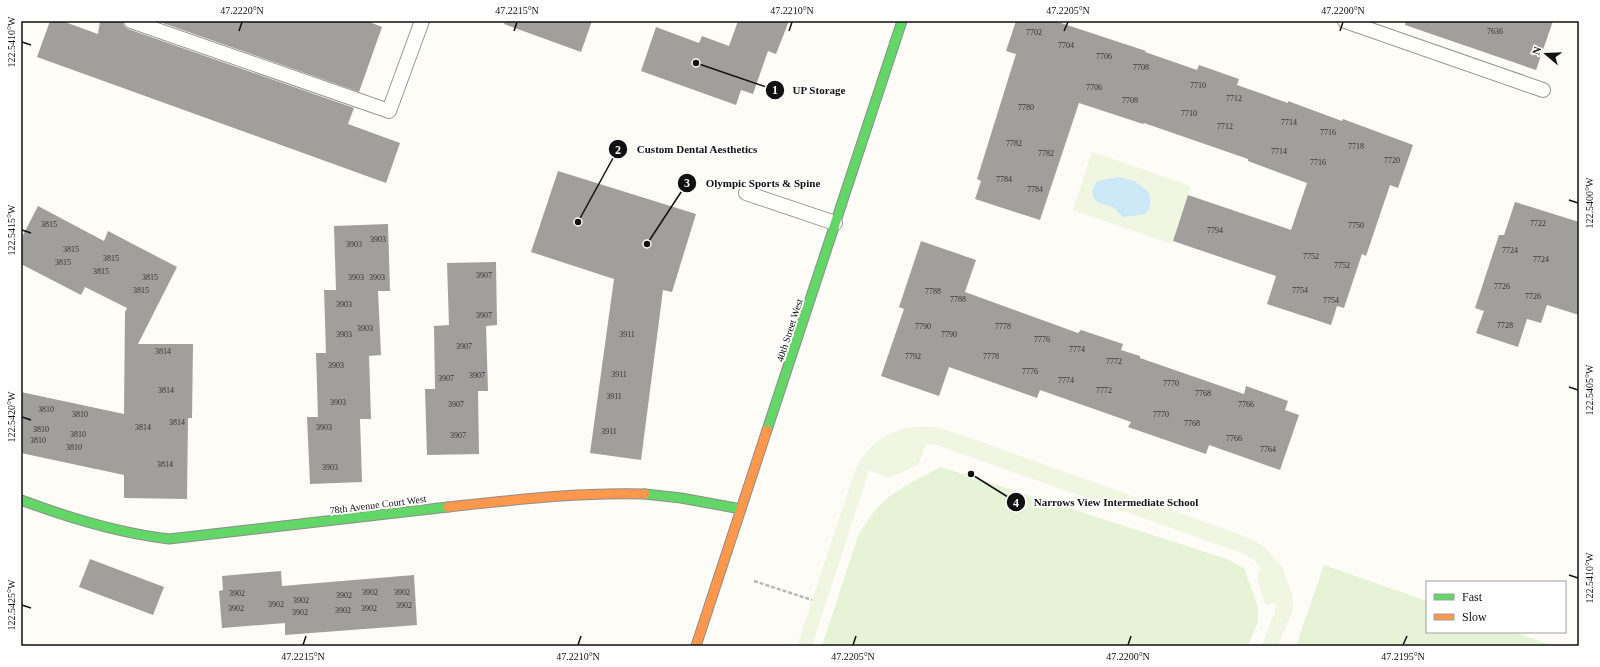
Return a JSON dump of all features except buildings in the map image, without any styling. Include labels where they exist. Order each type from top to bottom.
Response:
[{"type":"street","name":"40th Street West","points":[[696,646],[902,21]]},
{"type":"street","name":"78th Avenue Court West","points":[[21,500],[71,518],[112,530],[145,537],[169,539],[537,497],[588,494],[611,493],[680,498],[741,509]]},
{"type":"lane","points":[[131,21],[389,111],[419,22]]},
{"type":"lane","points":[[1345,21],[1543,90]]},
{"type":"lane","points":[[746,193],[835,224]]},
{"type":"path","points":[[754,581],[812,600]]},
{"type":"green space","points":[[1092,152],[1191,186],[1172,244],[1073,210]]},
{"type":"green space","points":[[915,427],[934,427],[953,432],[1241,535],[1262,545],[1281,565],[1292,593],[1293,609],[1278,646],[1262,646],[1275,612],[1276,603],[1265,605],[1257,577],[1261,568],[1253,559],[1242,553],[937,445],[926,444],[918,465],[889,478],[869,470],[812,646],[797,646],[857,466],[876,442],[894,432]]},
{"type":"green space","points":[[941,467],[1227,559],[1244,568],[1258,607],[1258,622],[1248,646],[822,646],[858,536],[866,523],[878,507],[895,492]]},
{"type":"green space","points":[[1324,565],[1426,601],[1426,633],[1517,633],[1554,646],[1296,646]]},
{"type":"water","points":[[1118,177],[1134,181],[1148,191],[1150,203],[1146,214],[1123,217],[1113,207],[1101,204],[1094,199],[1092,191],[1097,181]]},
{"type":"traffic: fast","points":[[767,430],[902,21]]},
{"type":"traffic: fast","points":[[645,494],[681,498],[741,509]]},
{"type":"traffic: fast","points":[[21,500],[57,513],[112,529],[169,539],[448,507]]},
{"type":"traffic: slow","points":[[696,646],[767,430]]},
{"type":"traffic: slow","points":[[448,507],[571,495],[645,494]]},
{"type":"place","name":"UP Storage","points":[[696,63]]},
{"type":"place","name":"Custom Dental Aesthetics","points":[[578,222]]},
{"type":"place","name":"Olympic Sports & Spine","points":[[647,244]]},
{"type":"place","name":"Narrows View Intermediate School","points":[[971,474]]}]
